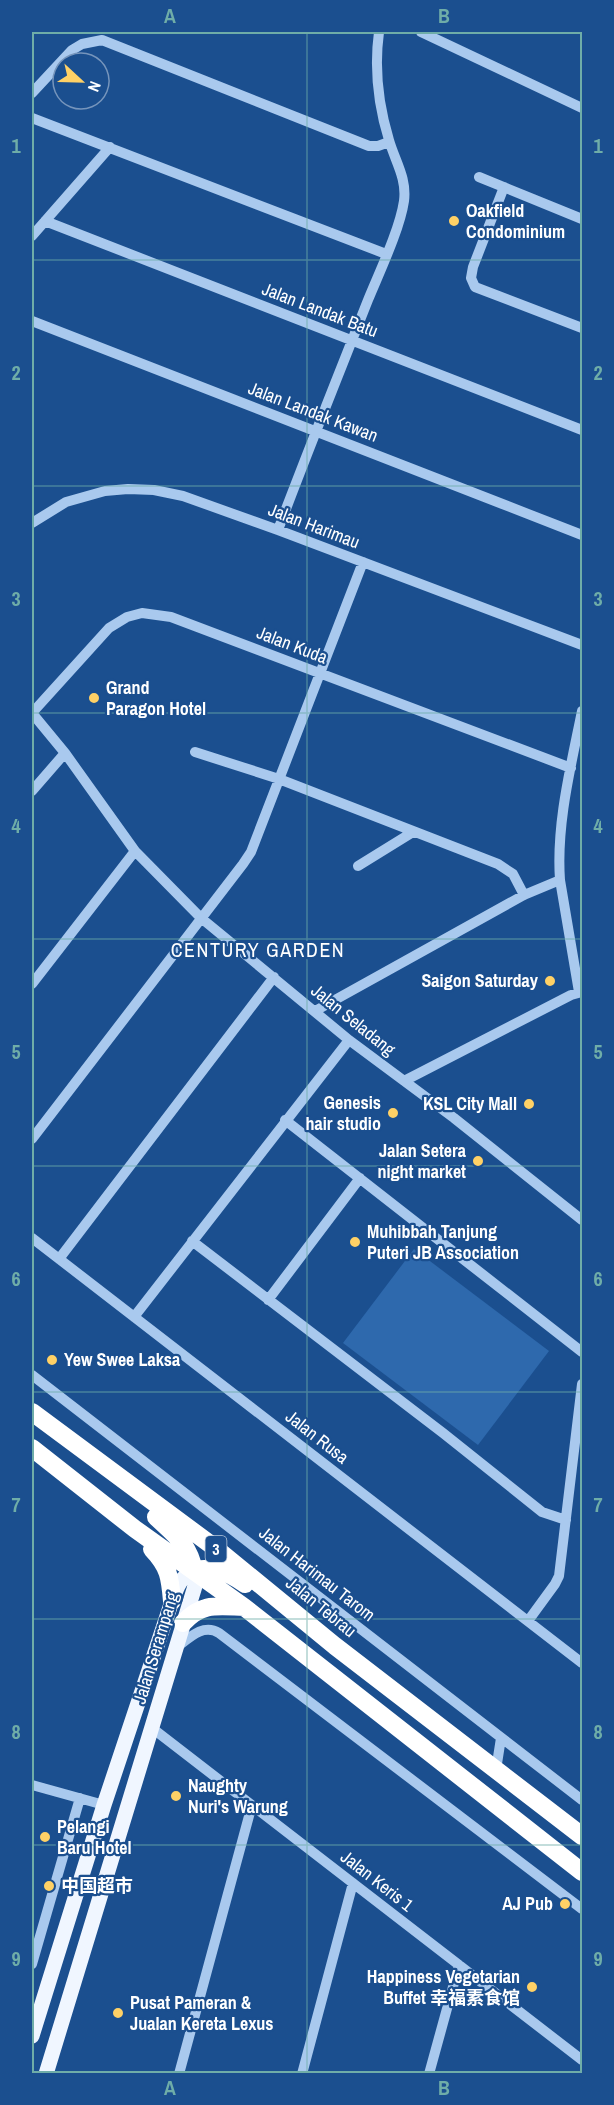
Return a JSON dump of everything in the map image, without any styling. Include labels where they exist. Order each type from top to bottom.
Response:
[{"type":"highway","name":"Jalan Tebrau","points":[[32,1412],[214,1547],[334,1646],[582,1836]]},
{"type":"highway","name":"3","points":[[32,1448],[135,1528],[244,1607],[582,1872]]},
{"type":"highway","points":[[94,1459],[183,1542],[188,1550],[194,1571],[207,1568],[226,1573],[334,1646]]},
{"type":"highway","points":[[135,1528],[167,1567],[171,1581],[172,1601]]},
{"type":"highway","points":[[183,1623],[198,1610],[208,1606],[244,1607]]},
{"type":"main road","name":"Jalan Serampang","points":[[32,2036],[104,1805],[172,1601],[180,1581],[186,1574],[194,1571],[195,1586],[46,2073]]},
{"type":"street","points":[[278,530],[386,254],[404,201],[404,185],[400,169],[389,142],[378,99],[376,57],[380,32]]},
{"type":"street","points":[[422,32],[582,108]]},
{"type":"street","points":[[32,93],[72,50],[82,44],[102,40],[369,146],[389,142]]},
{"type":"street","points":[[32,118],[386,254]]},
{"type":"street","points":[[32,236],[110,147]]},
{"type":"street","points":[[479,177],[582,219]]},
{"type":"street","points":[[504,187],[473,267],[472,284],[582,328]]},
{"type":"street","name":"Jalan Landak Batu","points":[[45,222],[582,430]]},
{"type":"street","name":"Jalan Landak Kawan","points":[[32,321],[582,535]]},
{"type":"street","name":"Jalan Harimau","points":[[32,523],[66,502],[91,494],[128,489],[154,490],[183,496],[582,645]]},
{"type":"street","points":[[32,1139],[251,852],[363,562]]},
{"type":"street","name":"Jalan Kuda","points":[[32,713],[109,628],[127,616],[142,613],[171,617],[571,768]]},
{"type":"street","points":[[404,1081],[581,992],[560,880],[559,848],[582,711]]},
{"type":"street","name":"Jalan Seladang","points":[[32,713],[65,753],[135,851],[201,918],[349,1040],[520,1169],[582,1220]]},
{"type":"street","points":[[195,752],[279,779],[508,869],[524,895]]},
{"type":"street","points":[[32,791],[65,753]]},
{"type":"street","points":[[357,866],[413,832]]},
{"type":"street","points":[[32,984],[135,851]]},
{"type":"street","points":[[315,1011],[524,895],[560,880]]},
{"type":"street","points":[[59,1259],[274,977]]},
{"type":"street","points":[[134,1317],[349,1040]]},
{"type":"street","points":[[285,1120],[582,1352]]},
{"type":"street","points":[[268,1300],[360,1178]]},
{"type":"street","name":"Jalan Rusa","points":[[32,1238],[582,1663]]},
{"type":"street","points":[[192,1241],[443,1433],[542,1512],[566,1520]]},
{"type":"street","name":"Jalan Harimau Tarom","points":[[32,1375],[582,1800]]},
{"type":"street","points":[[528,1621],[559,1576],[582,1384]]},
{"type":"street","points":[[174,1650],[196,1633],[207,1628],[219,1633],[582,1909]]},
{"type":"street","name":"Jalan Keris 1","points":[[152,1728],[582,2060]]},
{"type":"street","points":[[496,1770],[501,1738]]},
{"type":"street","points":[[32,1785],[104,1805]]},
{"type":"street","points":[[32,1964],[80,1798]]},
{"type":"street","points":[[179,2073],[252,1805]]},
{"type":"street","points":[[302,2073],[353,1883]]},
{"type":"street","points":[[429,2073],[459,1965]]},
{"type":"shaded area","points":[[414,1249],[549,1351],[478,1445],[343,1343]]},
{"type":"place","name":"Oakfield Condominium","points":[[454,221]]},
{"type":"place","name":"Grand Paragon Hotel","points":[[94,698]]},
{"type":"place","name":"Saigon Saturday","points":[[550,981]]},
{"type":"place","name":"KSL City Mall","points":[[529,1104]]},
{"type":"place","name":"Genesis hair studio","points":[[393,1113]]},
{"type":"place","name":"Jalan Setera night market","points":[[478,1161]]},
{"type":"place","name":"Muhibbah Tanjung Puteri JB Association","points":[[355,1242]]},
{"type":"place","name":"Yew Swee Laksa","points":[[52,1360]]},
{"type":"place","name":"Naughty Nuri's Warung","points":[[176,1796]]},
{"type":"place","name":"Pelangi Baru Hotel","points":[[45,1837]]},
{"type":"place","name":"中国超市","points":[[49,1886]]},
{"type":"place","name":"AJ Pub","points":[[565,1904]]},
{"type":"place","name":"Happiness Vegetarian Buffet 幸福素食馆","points":[[532,1987]]},
{"type":"place","name":"Pusat Pameran & Jualan Kereta Lexus","points":[[118,2013]]},
{"type":"district","name":"CENTURY GARDEN","points":[[258,950]]}]
